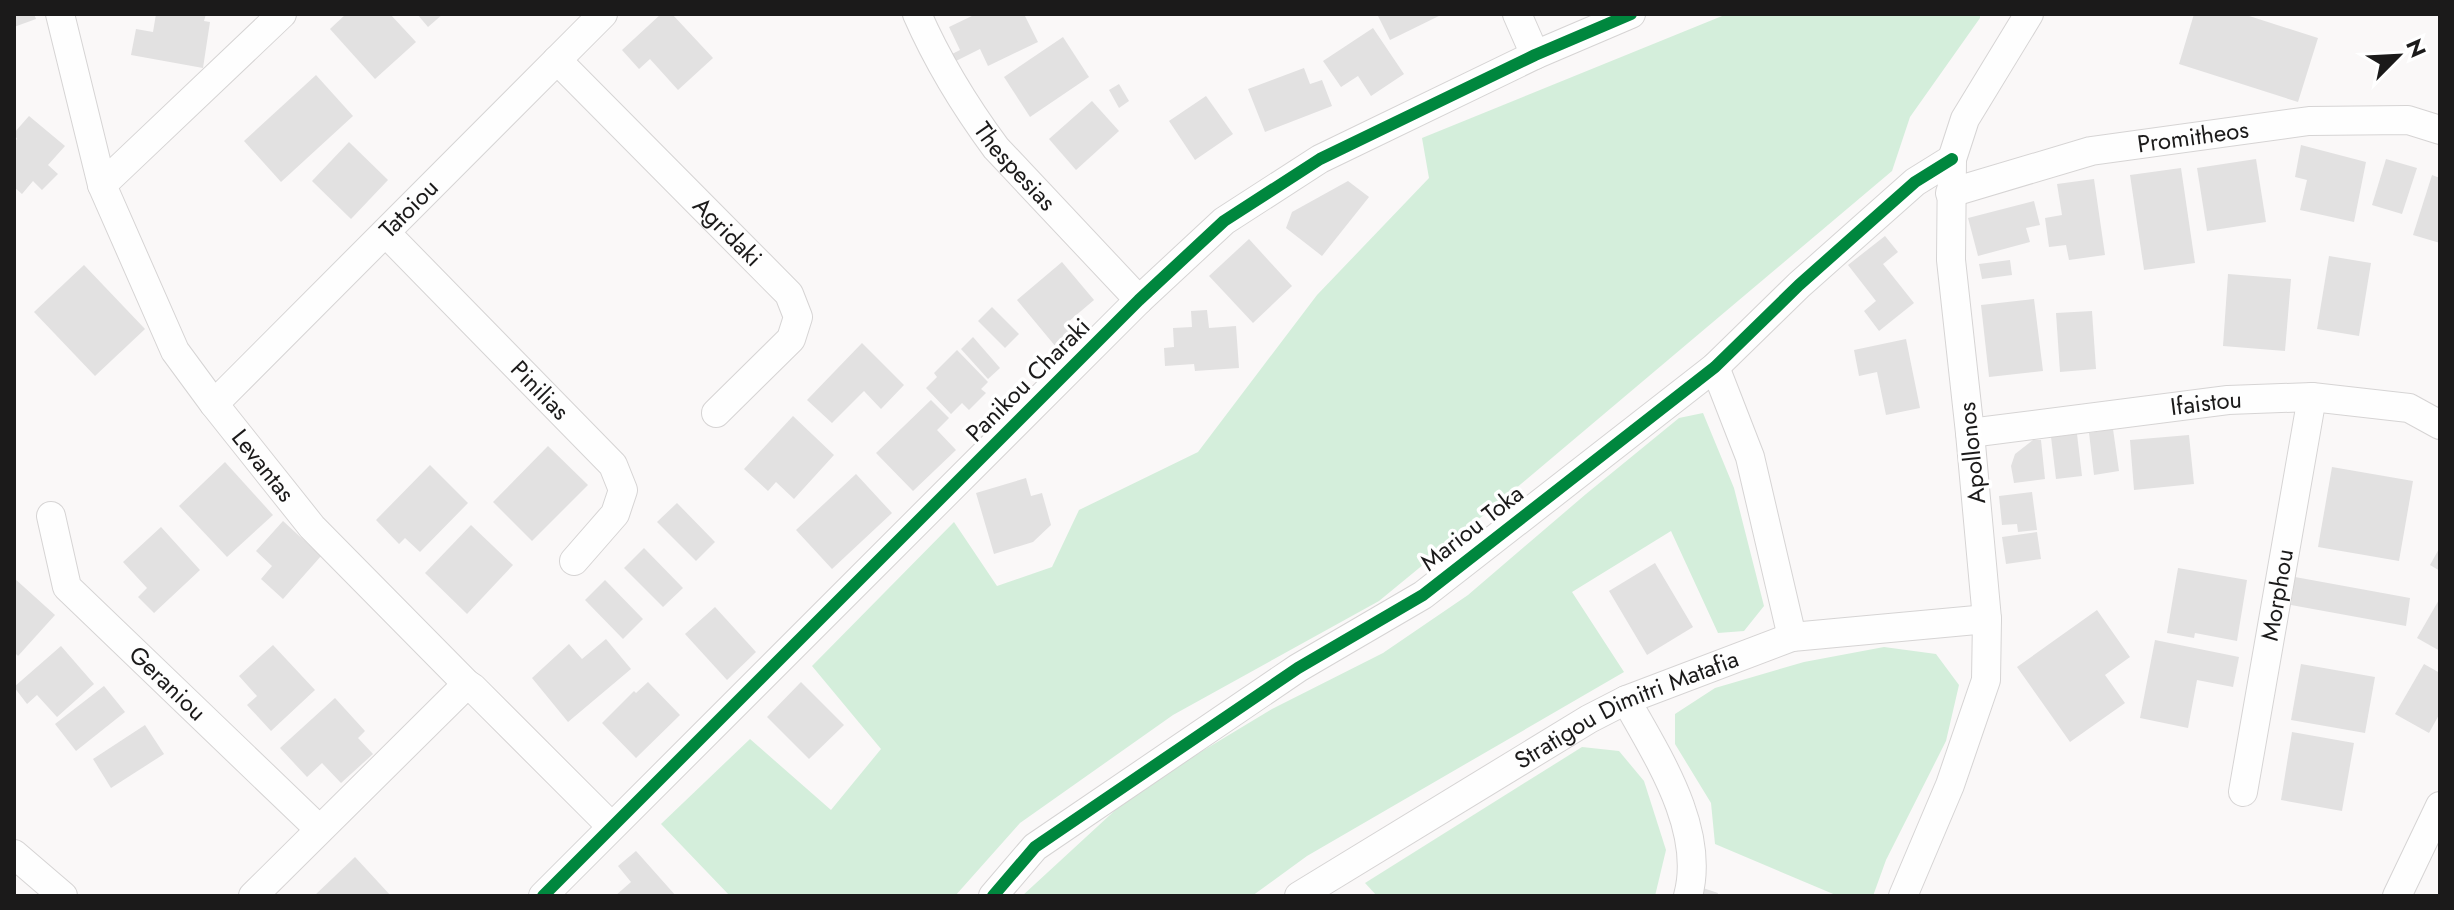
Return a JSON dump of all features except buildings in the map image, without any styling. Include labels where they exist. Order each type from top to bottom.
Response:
[{"type":"street","name":"Levantas","points":[[60,14],[102,185],[175,351],[312,527],[611,826]]},
{"type":"street","points":[[102,185],[282,14]]},
{"type":"street","name":"Tatoiou","points":[[214,404],[603,14]]},
{"type":"street","name":"Thespesias","points":[[917,14],[931,47],[996,148],[1139,300]]},
{"type":"street","points":[[1517,14],[1535,55]]},
{"type":"street","name":"Panikou Charaki","points":[[543,896],[1139,300],[1224,221],[1320,159],[1535,55],[1631,14]]},
{"type":"street","name":"Apollonos","points":[[1903,896],[1950,785],[1986,680],[1987,619],[1951,260],[1952,159],[1965,119],[2029,14]]},
{"type":"street","name":"Agridaki","points":[[557,60],[789,294],[798,317],[791,339],[716,413]]},
{"type":"street","name":"Promitheos","points":[[1950,193],[2091,151],[2309,121],[2408,120],[2440,130]]},
{"type":"street","name":"Mariou Toka","points":[[993,896],[1035,847],[1298,668],[1423,595],[1715,367],[1799,285],[1915,182],[1952,159]]},
{"type":"street","name":"Pinilias","points":[[386,233],[613,465],[623,490],[615,514],[574,561]]},
{"type":"street","points":[[1715,367],[1750,457],[1792,637]]},
{"type":"street","name":"Ifaistou","points":[[1970,433],[2228,400],[2312,397],[2409,408],[2440,425]]},
{"type":"street","name":"Morphou","points":[[2243,792],[2312,397]]},
{"type":"street","name":"Geraniou","points":[[51,516],[67,587],[319,829]]},
{"type":"street","name":"Stratigou Dimitri Matafia","points":[[1299,896],[1589,719],[1626,700],[1792,637],[1987,619]]},
{"type":"street","points":[[253,896],[467,684]]},
{"type":"street","points":[[1626,700],[1680,804],[1691,854],[1688,896]]},
{"type":"street","points":[[2397,896],[2440,806]]},
{"type":"street","points":[[14,854],[63,896]]},
{"type":"green space","points":[[1727,14],[1980,14],[1980,18],[1910,117],[1892,171],[1379,601],[1173,715],[1020,823],[955,896],[730,896],[661,824],[750,739],[831,810],[881,749],[812,666],[954,522],[997,586],[1052,567],[1079,510],[1198,452],[1317,295],[1429,178],[1422,138]]},
{"type":"green space","points":[[1703,413],[1734,488],[1764,606],[1744,631],[1718,633],[1671,531],[1572,592],[1624,672],[1307,856],[1252,896],[1022,896],[1136,791],[1272,709],[1383,653],[1468,595],[1679,418]]},
{"type":"green space","points":[[1884,647],[1936,654],[1959,685],[1946,741],[1886,860],[1873,896],[1838,896],[1715,844],[1711,803],[1675,744],[1675,714],[1715,688],[1804,662]]},
{"type":"green space","points":[[1582,747],[1619,751],[1644,781],[1666,850],[1655,896],[1377,896],[1365,883]]},
{"type":"cycle path","points":[[543,896],[1139,300],[1224,221],[1320,159],[1535,55],[1631,14]]},
{"type":"cycle path","points":[[993,896],[1035,847],[1298,668],[1423,595],[1715,367],[1799,285],[1915,182],[1952,159]]}]
